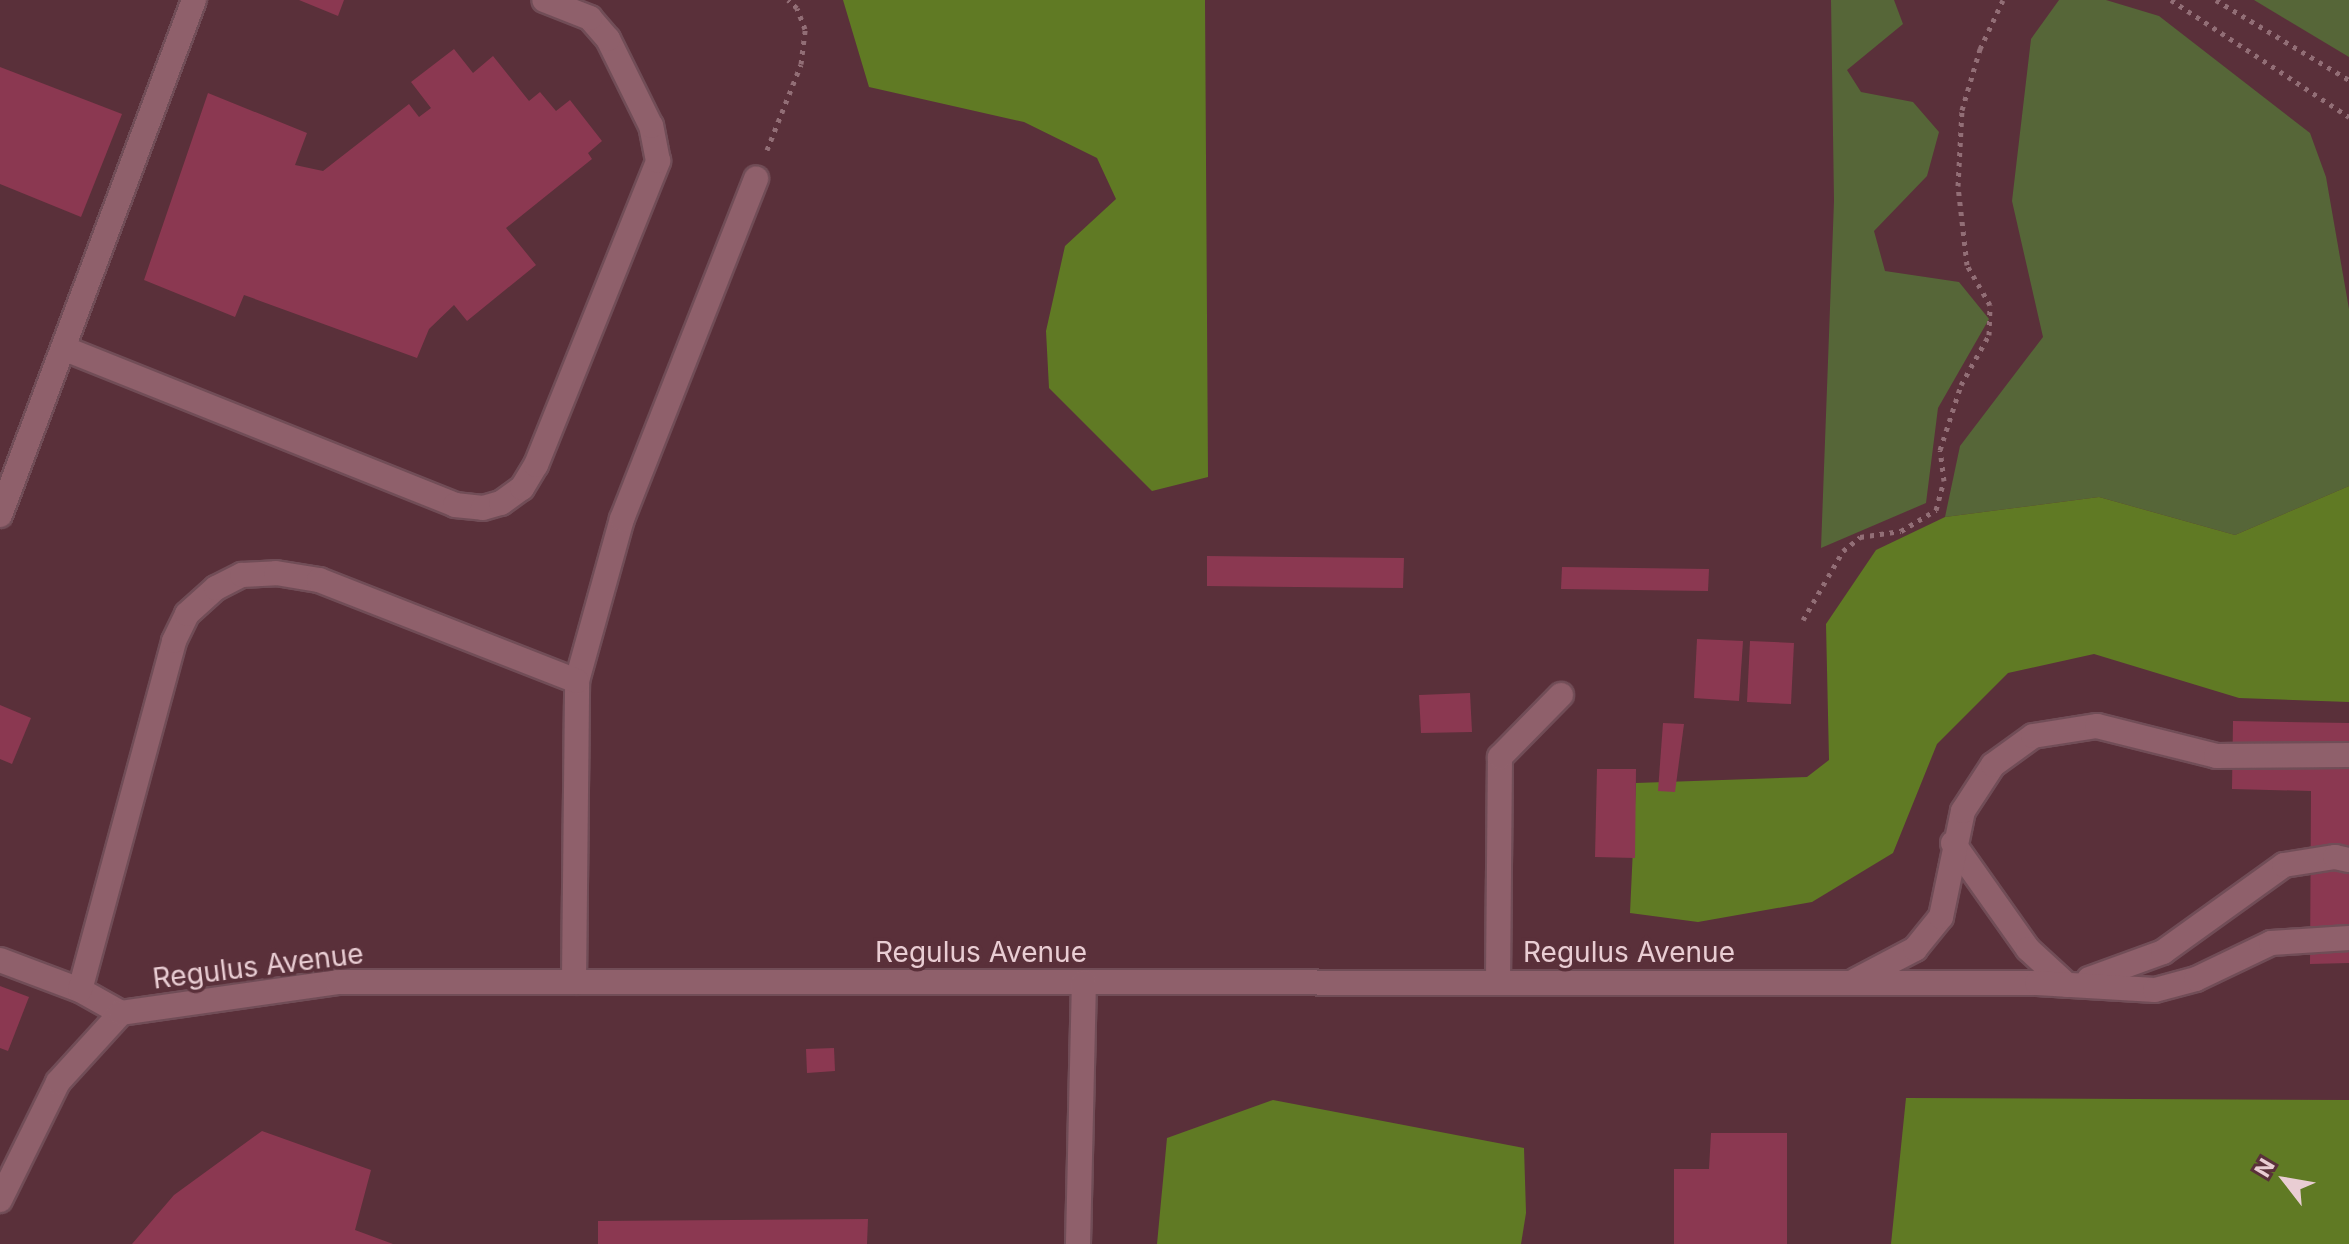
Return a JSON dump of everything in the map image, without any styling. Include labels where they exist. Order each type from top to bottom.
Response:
[{"type":"street","points":[[0,515],[8,470],[63,348],[194,0]]},
{"type":"street","points":[[63,348],[455,505],[483,508],[501,503],[522,488],[536,465],[658,161],[651,126],[608,39],[590,18],[544,0]]},
{"type":"street","points":[[574,982],[577,681],[622,519],[756,178]]},
{"type":"street","points":[[80,990],[174,641],[187,614],[216,588],[242,575],[265,573],[319,580],[577,681]]},
{"type":"street","points":[[1498,982],[1500,757],[1561,695]]},
{"type":"street","points":[[1852,982],[1915,949],[1941,917],[1953,843],[1963,811],[1993,765],[2033,736],[2097,726],[2216,756],[2349,755]]},
{"type":"street","points":[[1953,843],[2028,949],[2067,985],[2163,952],[2284,865],[2335,857],[2349,860]]},
{"type":"street","name":"Regulus Avenue","points":[[0,1200],[58,1082],[121,1013],[338,982],[1852,982],[2067,985],[2155,990],[2196,979],[2271,943],[2349,938]]},
{"type":"street","points":[[0,960],[80,990],[121,1013]]},
{"type":"street","points":[[1078,1244],[1084,982]]},
{"type":"path","points":[[756,178],[801,64],[805,29],[788,0]]},
{"type":"path","points":[[1803,620],[1843,551],[1860,537],[1901,531],[1936,510],[1944,481],[1940,450],[1961,385],[1989,335],[1990,305],[1967,265],[1958,186],[1962,110],[1980,49],[2003,0]]},
{"type":"path","points":[[2171,0],[2349,117]]},
{"type":"path","points":[[2216,0],[2349,80]]},
{"type":"green space","points":[[843,0],[1205,0],[1208,477],[1152,491],[1049,388],[1046,331],[1065,246],[1116,199],[1097,158],[1024,122],[869,87]]},
{"type":"green space","points":[[1831,0],[1894,0],[1903,24],[1847,70],[1861,92],[1913,102],[1939,132],[1927,176],[1874,231],[1885,271],[1959,282],[1989,319],[1938,408],[1926,503],[1821,548],[1834,201]]},
{"type":"green space","points":[[2059,0],[2106,0],[2159,16],[2310,133],[2326,177],[2349,309],[2349,486],[2235,535],[2099,497],[1945,517],[1960,446],[2043,337],[2012,201],[2031,39]]},
{"type":"green space","points":[[2254,0],[2349,0],[2349,57]]},
{"type":"green space","points":[[2349,486],[2349,702],[2239,698],[2094,654],[2008,673],[1937,744],[1893,853],[1812,902],[1698,922],[1630,913],[1636,783],[1807,777],[1829,760],[1826,624],[1876,550],[1945,517],[2099,497],[2235,535]]},
{"type":"green space","points":[[1906,1098],[2349,1100],[2349,1244],[1891,1244]]},
{"type":"green space","points":[[1273,1100],[1524,1148],[1526,1213],[1521,1244],[1157,1244],[1167,1138]]},
{"type":"building","points":[[299,0],[344,0],[338,16]]},
{"type":"building","points":[[454,49],[473,73],[493,56],[529,101],[540,92],[556,111],[570,100],[602,141],[588,153],[592,159],[506,228],[536,265],[467,321],[454,305],[429,329],[417,358],[244,295],[235,317],[144,280],[208,93],[307,133],[295,165],[323,171],[409,104],[419,117],[431,108],[411,82]]},
{"type":"building","points":[[0,67],[122,114],[81,217],[0,184]]},
{"type":"building","points":[[1207,556],[1404,558],[1403,588],[1207,586]]},
{"type":"building","points":[[1562,567],[1709,569],[1708,591],[1561,589]]},
{"type":"building","points":[[1697,639],[1743,641],[1739,701],[1694,698]]},
{"type":"building","points":[[1750,641],[1794,643],[1791,704],[1747,702]]},
{"type":"building","points":[[1470,693],[1472,732],[1421,733],[1419,695]]},
{"type":"building","points":[[0,705],[31,718],[12,764],[0,759]]},
{"type":"building","points":[[2233,721],[2349,723],[2349,963],[2310,964],[2311,791],[2232,789]]},
{"type":"building","points":[[1663,723],[1684,724],[1675,792],[1658,791]]},
{"type":"building","points":[[1597,769],[1636,769],[1635,858],[1595,857]]},
{"type":"building","points":[[0,986],[29,997],[8,1051],[0,1048]]},
{"type":"building","points":[[834,1048],[835,1071],[807,1073],[806,1049]]},
{"type":"building","points":[[262,1131],[371,1170],[355,1230],[393,1244],[132,1244],[174,1195]]},
{"type":"building","points":[[1711,1133],[1787,1133],[1787,1244],[1674,1244],[1674,1169],[1709,1169]]},
{"type":"building","points":[[868,1219],[867,1244],[598,1244],[598,1221]]}]
